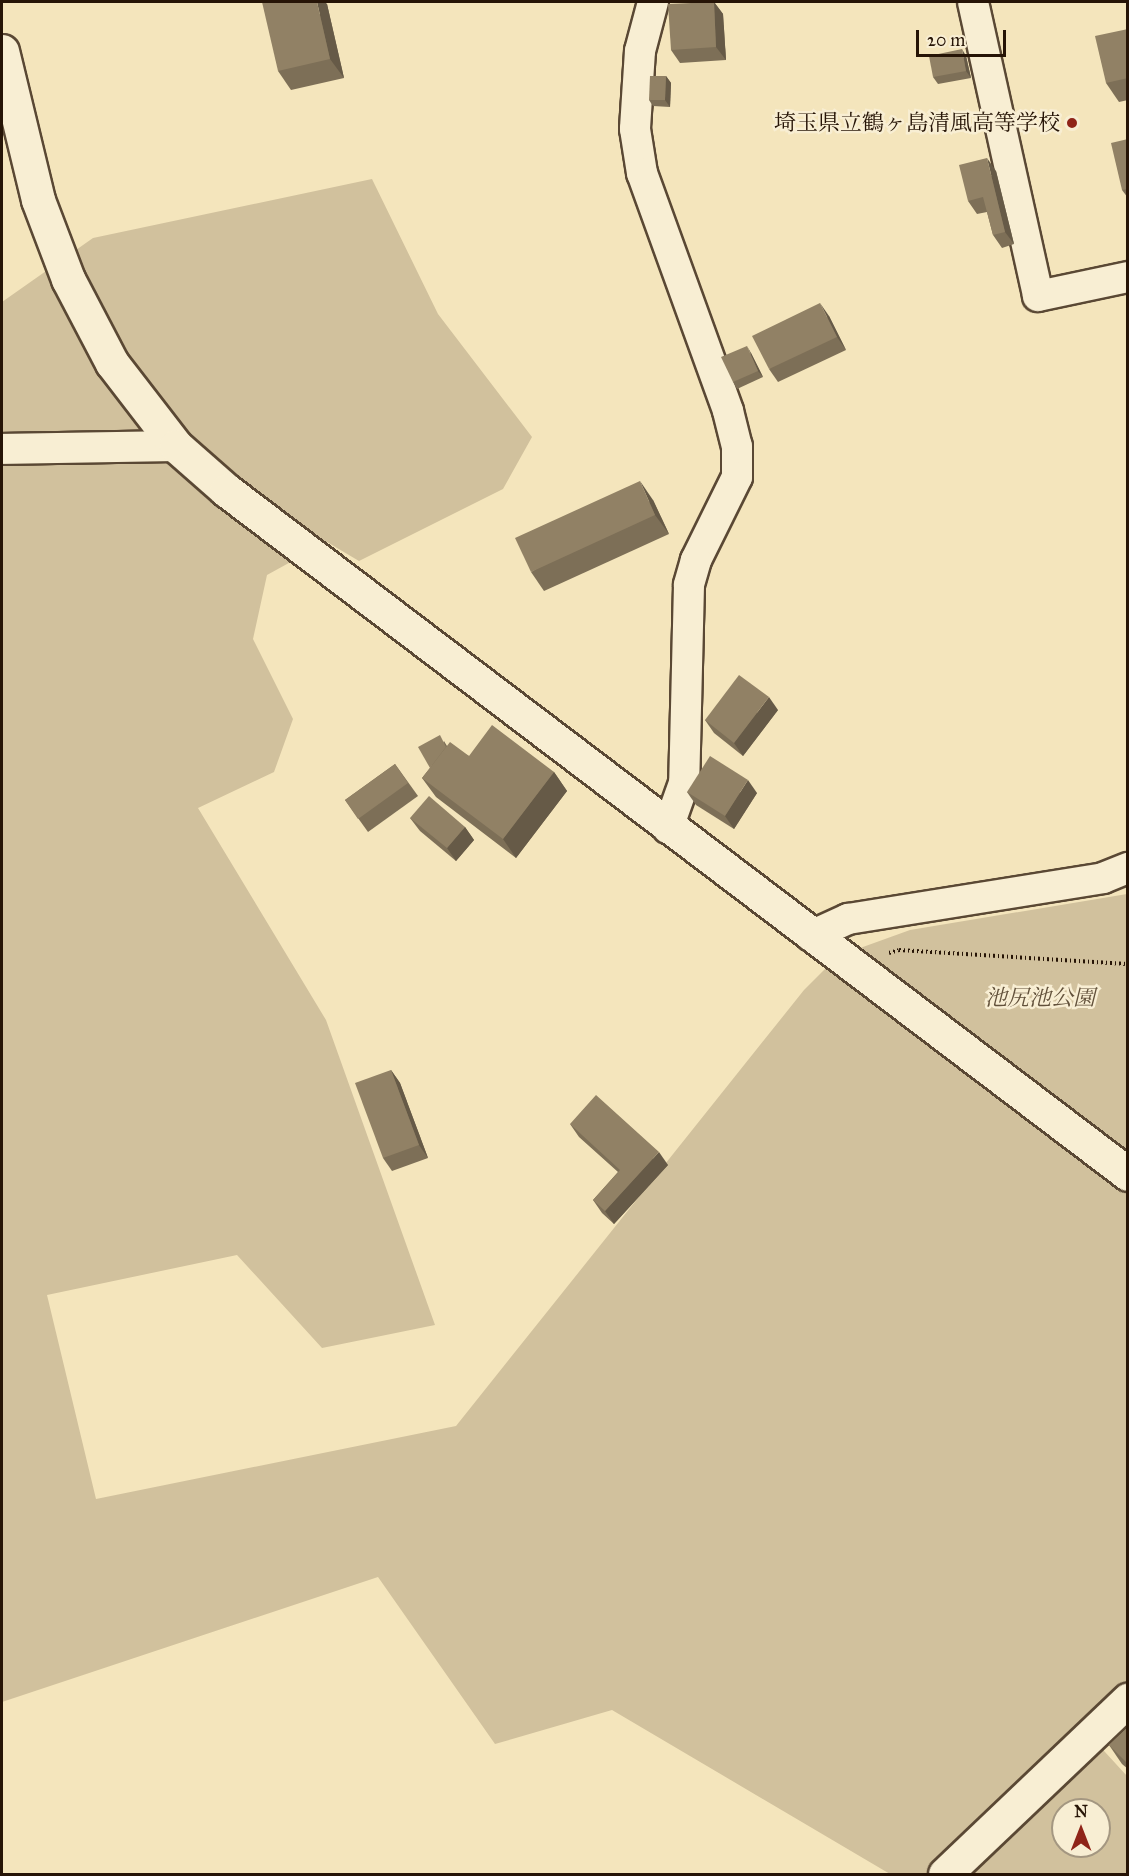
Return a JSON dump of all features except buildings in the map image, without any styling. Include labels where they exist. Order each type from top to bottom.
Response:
[{"type":"street","points":[[653,2],[640,51],[635,129],[642,173],[737,446],[737,477],[696,560],[689,585],[684,783],[668,828]]},
{"type":"street","points":[[973,2],[1038,296],[1128,277]]},
{"type":"street","points":[[2,51],[38,200],[68,279],[112,363],[176,446],[226,490],[668,828],[1128,1174]]},
{"type":"street","points":[[2,449],[176,446]]},
{"type":"street","points":[[811,936],[848,919],[1103,878],[1128,868]]},
{"type":"street","points":[[945,1875],[1128,1700]]},
{"type":"path","points":[[849,965],[899,950],[1128,964]]},
{"type":"green space","name":"池尻池公園","points":[[372,179],[438,314],[532,437],[503,489],[359,561],[327,542],[267,575],[253,639],[293,719],[274,772],[198,808],[326,1020],[435,1325],[322,1348],[237,1255],[47,1295],[96,1499],[456,1426],[804,990],[838,956],[910,930],[1127,894],[1127,1684],[1083,1728],[1127,1776],[1127,1874],[890,1874],[612,1710],[495,1744],[378,1577],[2,1702],[2,302],[93,238]]},
{"type":"place","name":"埼玉県立鶴ヶ島清風高等学校","points":[[1072,123]]}]
